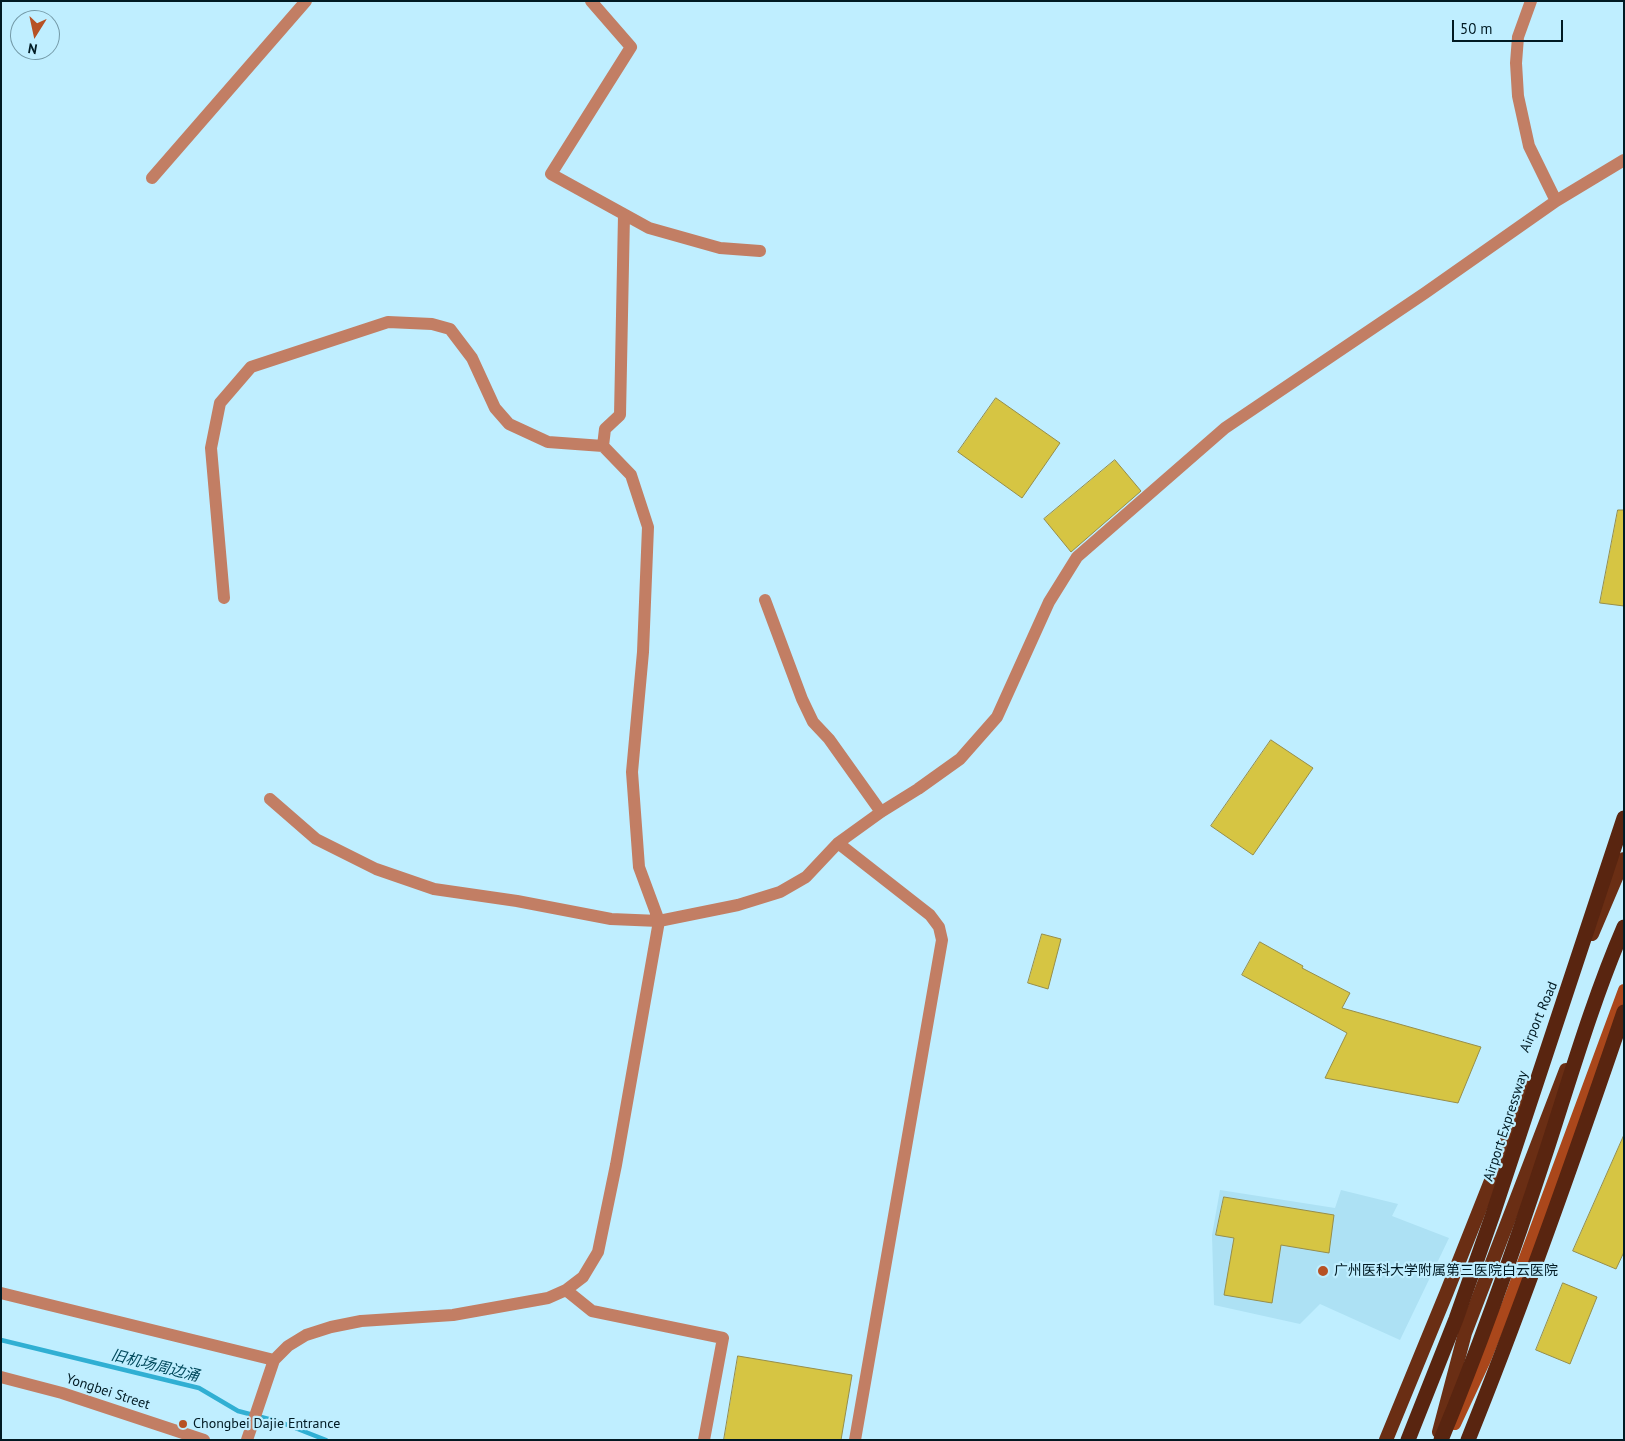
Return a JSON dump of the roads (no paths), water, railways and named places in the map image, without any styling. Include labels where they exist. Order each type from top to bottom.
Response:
[{"type":"highway","name":"Airport Expressway","points":[[1408,1440],[1456,1319],[1493,1214],[1624,818]]},
{"type":"highway","name":"Airport Road","points":[[1386,1440],[1535,1070],[1624,859]]},
{"type":"highway","points":[[1439,1440],[1466,1333],[1570,1059],[1624,928]]},
{"type":"highway","points":[[1439,1440],[1480,1342],[1518,1236],[1586,1028],[1624,928]]},
{"type":"highway","points":[[1468,1440],[1542,1247],[1624,1012]]},
{"type":"main road","points":[[1447,1440],[1484,1362],[1510,1301],[1624,990]]},
{"type":"street","points":[[152,178],[306,1]]},
{"type":"street","points":[[590,1],[631,47],[552,174],[649,228],[720,248],[760,251]]},
{"type":"street","points":[[1531,1],[1518,37],[1516,63],[1518,96],[1529,146],[1556,201]]},
{"type":"street","points":[[270,799],[316,839],[376,869],[434,889],[517,901],[611,919],[659,921],[738,906],[780,892],[806,877],[838,843],[960,759],[997,717],[1048,602],[1078,557],[1225,428],[1426,294],[1556,201],[1624,160]]},
{"type":"street","points":[[603,446],[605,429],[620,415],[624,215]]},
{"type":"street","points":[[224,598],[211,448],[220,403],[251,367],[388,322],[432,324],[450,329],[472,358],[495,408],[509,424],[548,442],[603,446],[631,475],[648,528],[643,652],[632,772],[639,867],[659,921],[632,1064],[616,1165],[598,1252],[582,1277],[566,1290],[548,1298],[453,1315],[361,1321],[331,1327],[306,1335],[288,1346],[274,1360],[248,1438]]},
{"type":"street","points":[[765,600],[802,699],[813,722],[829,739],[881,812]]},
{"type":"street","points":[[838,843],[930,915],[939,927],[942,940],[855,1440]]},
{"type":"street","points":[[566,1290],[592,1311],[723,1338],[704,1440]]},
{"type":"street","points":[[1,1293],[274,1360]]},
{"type":"street","name":"Yongbei Street","points":[[1,1377],[62,1393],[204,1440]]},
{"type":"waterway","name":"旧机场周边涌","points":[[1,1340],[199,1388],[238,1411],[280,1422],[326,1440]]},
{"type":"place","name":"广州医科大学附属第三医院白云医院","points":[[1323,1271]]},
{"type":"place","name":"Chongbei Dajie Entrance","points":[[183,1424]]}]
